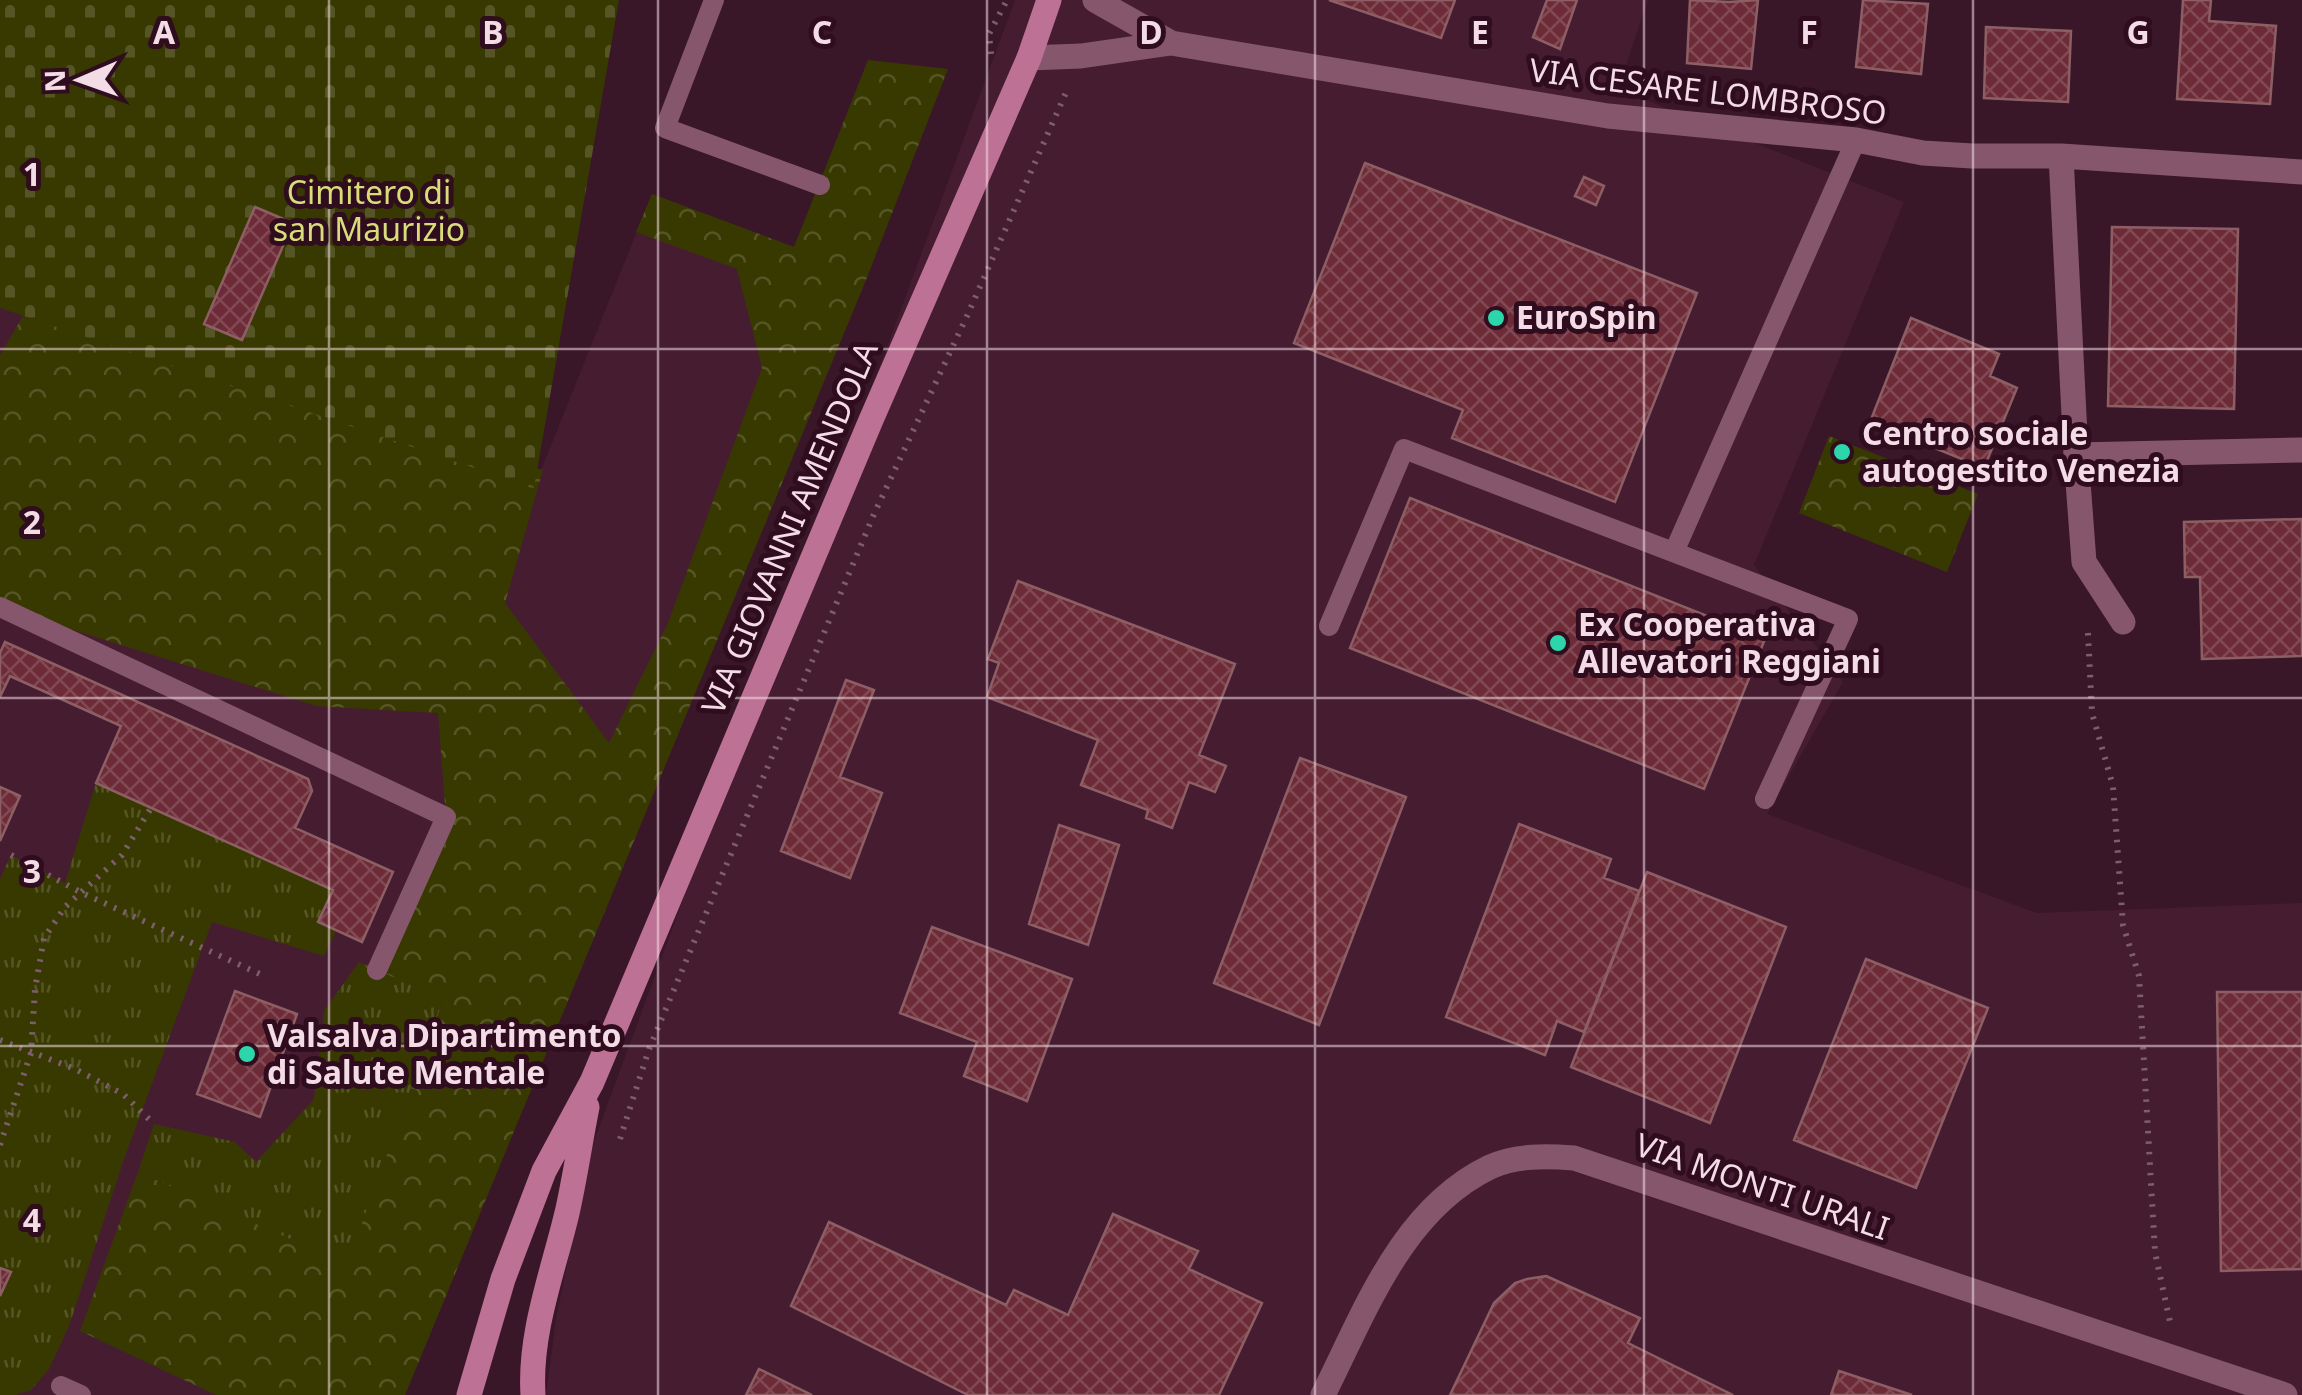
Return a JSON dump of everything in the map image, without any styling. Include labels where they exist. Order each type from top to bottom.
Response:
[{"type":"main road","name":"VIA GIOVANNI AMENDOLA","points":[[468,1395],[503,1279],[544,1171],[592,1082],[848,473],[1029,58],[1042,2]]},
{"type":"main road","name":"VIA GIOVANNI AMENDOLA","points":[[534,1395],[538,1332],[567,1212],[592,1082]]},
{"type":"street","name":"VIA CESARE LOMBROSO","points":[[1096,0],[1171,43]]},
{"type":"street","name":"VIA CESARE LOMBROSO","points":[[1029,58],[1081,56],[1171,43],[1608,116],[1856,140],[1922,153],[2061,156],[2302,172]]},
{"type":"street","points":[[2061,156],[2084,562],[2123,622]]},
{"type":"street","points":[[2076,455],[2302,450]]},
{"type":"street","name":"VIA MONTI URALI","points":[[1323,1395],[1390,1265],[1418,1223],[1448,1194],[1492,1166],[1539,1156],[1574,1158],[2285,1395]]},
{"type":"lane","points":[[714,0],[665,128],[820,185]]},
{"type":"lane","points":[[1674,552],[1856,140]]},
{"type":"lane","points":[[1329,626],[1404,449],[1848,619],[1764,798]]},
{"type":"lane","points":[[0,607],[446,817],[376,970]]},
{"type":"lane","points":[[61,1386],[81,1395]]},
{"type":"path","points":[[620,1139],[650,1048],[874,514],[967,316],[1081,56]]},
{"type":"path","points":[[2084,562],[2092,713],[2114,786],[2123,925],[2139,976],[2155,1252],[2168,1316],[2185,1361]]},
{"type":"path","points":[[0,1145],[31,1053],[35,989],[44,938],[65,906],[122,856],[151,808]]},
{"type":"path","points":[[11,854],[80,892],[262,975]]},
{"type":"path","points":[[0,1040],[75,1068],[122,1094],[154,1124]]},
{"type":"shaded area","points":[[1015,0],[1648,0],[1618,89],[1904,202],[1754,565],[1843,682],[1767,814],[2037,913],[2302,903],[2302,1395],[546,1395],[556,1319],[590,1152]]},
{"type":"shaded area","points":[[652,194],[868,275],[404,1395],[0,1395],[0,308],[534,488]]},
{"type":"green space","name":"Cimitero di san Maurizio","points":[[0,0],[619,0],[534,488],[0,308]]},
{"type":"green space","points":[[868,60],[948,69],[868,275],[405,1395],[216,1395],[80,1331],[138,1172],[347,1264],[444,999],[377,970],[446,817],[438,713],[316,706],[0,607],[0,355],[23,316],[543,470],[505,603],[609,743],[668,623],[762,368],[737,269],[636,232],[652,194],[794,247]]},
{"type":"green space","points":[[1829,436],[1978,494],[1947,572],[1799,513]]},
{"type":"green space","points":[[96,783],[333,890],[319,922],[336,931],[324,956],[212,922],[124,1159],[69,1326],[49,1369],[31,1390],[0,1395],[0,1296],[10,1273],[0,1268],[0,879],[11,855],[65,883]]},
{"type":"green space","points":[[359,962],[444,998],[347,1265],[138,1172],[154,1124],[235,1142],[256,1162],[314,1099],[324,1011]]},
{"type":"building","points":[[1329,0],[1455,0],[1441,38]]},
{"type":"building","points":[[1547,0],[1577,0],[1560,49],[1533,37]]},
{"type":"building","points":[[1690,0],[1758,0],[1751,69],[1687,63]]},
{"type":"building","points":[[1863,0],[1928,4],[1921,74],[1856,67]]},
{"type":"building","points":[[2183,0],[2211,0],[2209,21],[2276,26],[2270,104],[2177,99]]},
{"type":"building","points":[[1986,27],[2071,31],[2068,102],[1984,98]]},
{"type":"building","name":"EuroSpin","points":[[1365,163],[1697,293],[1615,502],[1452,438],[1463,410],[1294,343]]},
{"type":"building","points":[[1584,177],[1604,186],[1596,205],[1575,196]]},
{"type":"building","points":[[255,207],[293,223],[242,340],[204,324]]},
{"type":"building","points":[[2112,227],[2238,229],[2234,409],[2108,406]]},
{"type":"building","points":[[1911,318],[1999,354],[1990,376],[2017,388],[1984,468],[1870,422]]},
{"type":"building","name":"Ex Cooperativa Allevatori Reggiani","points":[[1410,498],[1765,639],[1704,789],[1350,648]]},
{"type":"building","points":[[2302,519],[2302,656],[2202,659],[2200,577],[2185,577],[2184,522]]},
{"type":"building","points":[[1018,581],[1235,664],[1199,755],[1226,766],[1215,792],[1189,782],[1172,828],[1146,818],[1148,810],[1081,785],[1098,740],[987,697],[999,663],[988,659]]},
{"type":"building","points":[[5,642],[308,779],[312,791],[295,828],[393,872],[362,942],[318,922],[333,890],[96,783],[121,726],[10,676],[0,697],[0,653]]},
{"type":"building","points":[[846,680],[874,690],[840,777],[882,793],[850,878],[781,851]]},
{"type":"building","points":[[1300,758],[1406,797],[1319,1025],[1214,983]]},
{"type":"building","points":[[0,787],[20,796],[0,841]]},
{"type":"building","points":[[1519,824],[1611,859],[1604,878],[1639,891],[1584,1032],[1557,1021],[1545,1055],[1446,1017]]},
{"type":"building","points":[[1059,825],[1119,845],[1088,945],[1029,924]]},
{"type":"building","points":[[1647,872],[1786,927],[1710,1123],[1571,1067]]},
{"type":"building","points":[[932,927],[1072,979],[1027,1101],[964,1076],[977,1042],[900,1013]]},
{"type":"building","points":[[1866,959],[1988,1008],[1916,1188],[1794,1140]]},
{"type":"building","name":"Valsalva Dipartimento di Salute Mentale","points":[[235,991],[297,1014],[260,1117],[197,1094]]},
{"type":"building","points":[[2217,992],[2302,992],[2302,1269],[2221,1271]]},
{"type":"building","points":[[1113,1214],[1198,1251],[1189,1269],[1262,1303],[1219,1395],[968,1395],[791,1306],[829,1222],[1006,1305],[1014,1290],[1068,1315]]},
{"type":"building","points":[[0,1268],[11,1272],[0,1296]]},
{"type":"building","points":[[1546,1276],[1640,1318],[1628,1343],[1733,1395],[1450,1395],[1494,1303],[1515,1283]]},
{"type":"building","points":[[759,1369],[812,1395],[746,1395]]},
{"type":"building","points":[[1839,1371],[1912,1395],[1831,1395]]},
{"type":"place","name":"EuroSpin","points":[[1496,318]]},
{"type":"place","name":"Centro sociale autogestito Venezia","points":[[1842,452]]},
{"type":"place","name":"Ex Cooperativa Allevatori Reggiani","points":[[1558,643]]},
{"type":"place","name":"Valsalva Dipartimento di Salute Mentale","points":[[247,1054]]}]
